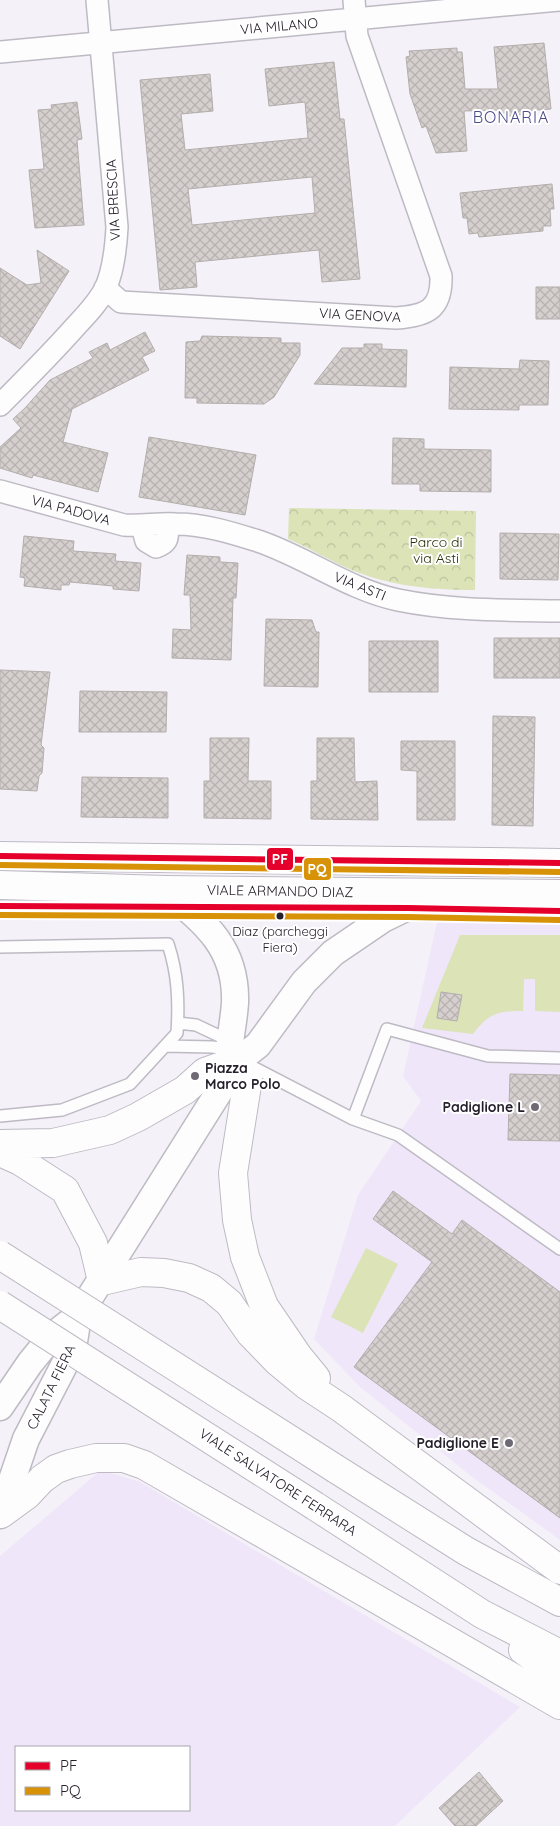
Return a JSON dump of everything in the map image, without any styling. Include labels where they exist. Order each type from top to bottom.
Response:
[{"type":"main road","points":[[0,856],[560,863]]},
{"type":"main road","name":"VIALE ARMANDO DIAZ","points":[[0,885],[175,898],[436,893],[560,894]]},
{"type":"main road","points":[[0,1144],[53,1143],[110,1130],[138,1117],[185,1090],[204,1072],[233,1050],[248,1079],[233,1173],[237,1220],[245,1258],[264,1306],[298,1356],[341,1408]]},
{"type":"main road","points":[[0,1152],[20,1161],[65,1190],[93,1243],[102,1281],[142,1272],[164,1273],[189,1278],[211,1288],[229,1302],[250,1333],[278,1362],[306,1385],[341,1408],[549,1559],[560,1570]]},
{"type":"main road","points":[[0,1255],[466,1551],[560,1602]]},
{"type":"main road","name":"VIALE SALVATORE FERRARA","points":[[0,1305],[482,1614],[560,1654]]},
{"type":"main road","points":[[0,1515],[27,1495],[42,1479],[56,1469],[96,1458],[124,1458],[144,1465],[560,1705]]},
{"type":"main road","points":[[482,1614],[533,1658],[560,1677]]},
{"type":"street","name":"VIA BRESCIA","points":[[0,405],[46,360],[95,304],[105,288],[112,270],[117,227],[97,0]]},
{"type":"street","name":"VIA MILANO","points":[[0,52],[101,42],[355,9],[559,0]]},
{"type":"street","name":"VIA GENOVA","points":[[105,288],[121,302],[396,318],[413,317],[430,311],[438,300],[441,288],[438,264],[357,36],[355,9]]},
{"type":"street","name":"VIA PADOVA","points":[[0,491],[124,524],[142,526],[168,524]]},
{"type":"street","name":"VIA ASTI","points":[[168,524],[198,526],[259,542],[281,550],[359,588],[396,600],[446,608],[560,610]]},
{"type":"street","points":[[233,1050],[258,1045],[304,982],[333,953],[383,919],[436,893]]},
{"type":"street","points":[[78,1316],[102,1281],[233,1050],[235,1002],[232,970],[220,943],[199,918],[175,898]]},
{"type":"street","name":"CALATA FIERA","points":[[0,1407],[30,1363],[52,1336],[78,1316]]},
{"type":"street","name":"CALATA FIERA","points":[[0,1515],[26,1439],[73,1348],[78,1316]]},
{"type":"lane","name":"VIALE ARMANDO DIAZ","points":[[0,906],[175,898],[408,908],[560,911]]},
{"type":"lane","points":[[0,946],[168,944],[175,964],[178,995],[177,1032],[130,1084],[62,1110],[0,1116]]},
{"type":"lane","points":[[178,1023],[196,1025],[233,1050],[353,1119],[398,1135],[560,1249]]},
{"type":"lane","points":[[353,1119],[387,1029],[488,1056],[560,1058]]},
{"type":"lane","points":[[166,1046],[212,1047],[233,1050]]},
{"type":"shaded area","points":[[438,917],[560,919],[560,1540],[471,1476],[360,1387],[314,1339],[358,1195],[421,1101],[403,1076]]},
{"type":"shaded area","points":[[101,1470],[140,1482],[520,1707],[395,1826],[0,1826],[0,1556]]},
{"type":"green space","name":"Parco di via Asti","points":[[289,508],[476,511],[475,590],[409,586],[378,579],[347,568],[288,539]]},
{"type":"green space","points":[[460,935],[560,935],[560,1012],[535,1011],[535,979],[524,979],[523,1011],[500,1013],[489,1017],[473,1034],[422,1028]]},
{"type":"green space","points":[[366,1248],[398,1264],[363,1333],[331,1317]]},
{"type":"building","points":[[544,43],[551,109],[525,111],[525,114],[500,117],[499,110],[464,111],[467,151],[436,153],[426,126],[422,128],[410,94],[406,57],[410,56],[409,51],[457,48],[457,52],[462,52],[465,89],[498,89],[494,47]]},
{"type":"building","points":[[334,62],[340,119],[344,119],[360,279],[322,282],[319,250],[195,262],[197,287],[160,290],[140,80],[210,74],[213,111],[181,114],[185,150],[308,138],[305,102],[269,106],[265,69]],"holes":[[[312,177],[315,213],[192,225],[188,189]]]},
{"type":"building","points":[[77,102],[82,139],[77,140],[84,225],[35,228],[29,170],[44,169],[38,110],[52,109],[51,105]]},
{"type":"building","points":[[552,184],[554,209],[550,209],[551,226],[543,226],[543,231],[479,237],[478,233],[469,234],[467,218],[463,218],[460,193]]},
{"type":"building","points":[[37,250],[69,271],[20,349],[0,336],[0,268],[27,285],[41,283]]},
{"type":"building","points":[[536,287],[560,287],[560,319],[536,319]]},
{"type":"building","points":[[145,332],[155,351],[142,357],[149,370],[72,409],[63,442],[108,453],[98,492],[33,475],[32,478],[0,468],[0,447],[21,428],[13,419],[50,380],[93,358],[89,352],[107,343],[110,350]]},
{"type":"building","points":[[202,336],[281,338],[281,343],[300,343],[300,355],[274,397],[264,404],[197,403],[197,398],[185,398],[186,342],[200,341]]},
{"type":"building","points":[[364,344],[382,344],[382,349],[407,350],[406,387],[314,384],[342,348],[364,348]]},
{"type":"building","points":[[520,360],[549,361],[548,405],[519,405],[519,410],[449,409],[450,367],[519,369]]},
{"type":"building","points":[[149,437],[256,455],[245,515],[139,497]]},
{"type":"building","points":[[393,438],[424,439],[424,449],[491,450],[491,492],[420,491],[420,484],[392,484]]},
{"type":"building","points":[[500,533],[559,534],[558,580],[500,579]]},
{"type":"building","points":[[24,536],[74,541],[73,551],[116,554],[115,561],[141,563],[139,591],[113,589],[113,586],[70,582],[69,585],[61,585],[61,590],[24,586],[25,578],[20,577]]},
{"type":"building","points":[[187,555],[220,557],[220,562],[238,563],[236,598],[233,598],[231,660],[172,658],[173,629],[191,630],[190,595],[184,595]]},
{"type":"building","points":[[266,619],[312,620],[316,632],[319,632],[318,687],[264,686]]},
{"type":"building","points":[[494,638],[560,638],[560,678],[494,678]]},
{"type":"building","points":[[369,641],[438,641],[438,692],[369,692]]},
{"type":"building","points":[[0,670],[50,672],[41,745],[44,748],[42,773],[39,776],[37,791],[0,789]]},
{"type":"building","points":[[80,691],[167,692],[166,732],[79,732]]},
{"type":"building","points":[[493,716],[535,717],[533,826],[492,825]]},
{"type":"building","points":[[210,738],[249,738],[248,781],[271,781],[271,819],[204,818],[204,781],[210,781]]},
{"type":"building","points":[[317,738],[354,738],[355,782],[377,781],[378,820],[311,819],[311,781],[317,781]]},
{"type":"building","points":[[401,741],[455,741],[455,820],[417,820],[417,771],[401,770]]},
{"type":"building","points":[[82,777],[168,778],[168,818],[81,817]]},
{"type":"building","points":[[441,992],[462,995],[457,1021],[437,1018]]},
{"type":"building","name":"Padiglione L","points":[[510,1074],[560,1075],[560,1141],[508,1140]]},
{"type":"building","name":"Padiglione E","points":[[393,1191],[452,1234],[462,1220],[560,1292],[560,1518],[354,1367],[432,1262],[373,1219]]},
{"type":"building","points":[[479,1772],[503,1801],[476,1826],[455,1826],[439,1808]]},
{"type":"transit line","name":"PF","points":[[0,856],[560,863]]},
{"type":"transit line","name":"PQ","points":[[0,865],[560,872]]},
{"type":"transit line","name":"PF","points":[[0,906],[408,908],[560,911]]},
{"type":"transit line","name":"PQ","points":[[0,915],[408,917],[560,920]]},
{"type":"place","name":"Diaz (parcheggi Fiera)","points":[[280,916]]},
{"type":"place","name":"Piazza Marco Polo","points":[[195,1076]]},
{"type":"place","name":"Padiglione L","points":[[535,1107]]},
{"type":"place","name":"Padiglione E","points":[[509,1443]]},
{"type":"district","name":"BONARIA","points":[[511,117]]}]
